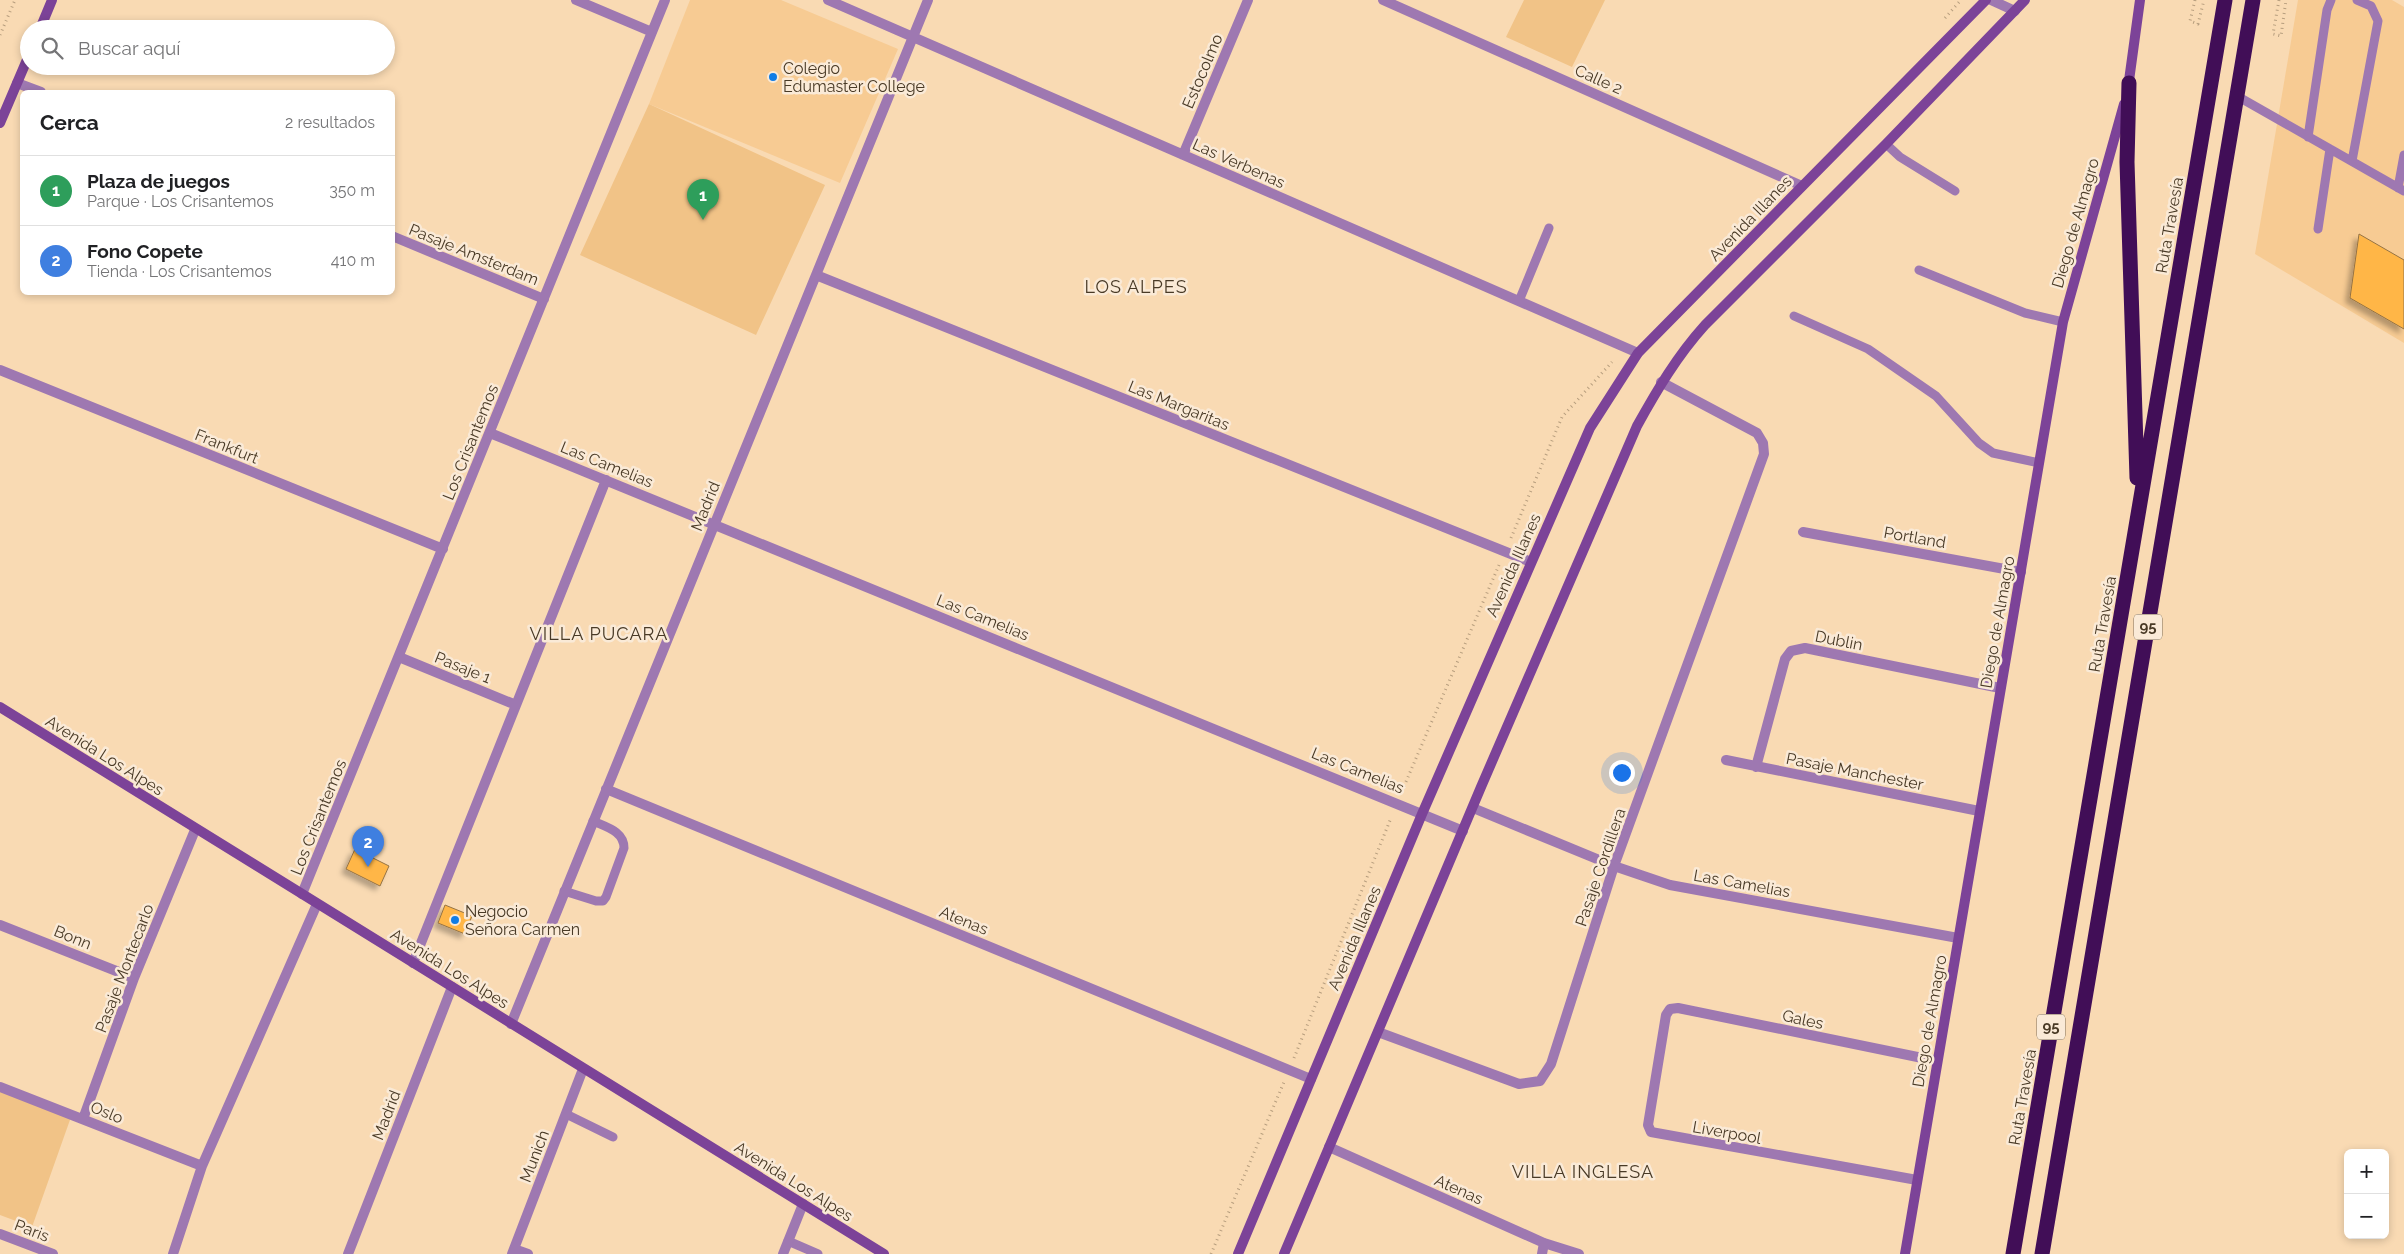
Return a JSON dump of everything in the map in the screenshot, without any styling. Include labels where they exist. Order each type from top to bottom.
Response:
[{"type":"highway","name":"Ruta Travesía","points":[[2013,1254],[2225,0]]},
{"type":"highway","name":"95","points":[[2042,1254],[2253,0]]},
{"type":"highway","points":[[2129,83],[2127,162],[2137,444],[2136,525]]},
{"type":"main road","points":[[44,20],[52,0]]},
{"type":"main road","name":"Avenida Illanes","points":[[1238,1254],[1422,814],[1530,562],[1590,428],[1638,353],[1986,0]]},
{"type":"main road","points":[[1284,1254],[1637,426],[1661,382],[1705,325],[1886,144],[2025,0]]},
{"type":"main road","name":"Diego de Almagro","points":[[1905,1254],[2063,322],[2129,83],[2140,0]]},
{"type":"main road","points":[[0,123],[20,75]]},
{"type":"main road","name":"Avenida Los Alpes","points":[[0,707],[884,1254]]},
{"type":"street","points":[[576,0],[652,32]]},
{"type":"street","name":"Los Crisantemos","points":[[302,894],[665,0]]},
{"type":"street","name":"Las Verbenas","points":[[828,0],[1638,353]]},
{"type":"street","name":"Madrid","points":[[510,1024],[928,0]]},
{"type":"street","name":"Estocolmo","points":[[1183,154],[1248,0]]},
{"type":"street","name":"Calle 2","points":[[1383,0],[1802,186]]},
{"type":"street","points":[[1991,0],[2015,10]]},
{"type":"street","points":[[17,83],[36,90]]},
{"type":"street","name":"Pasaje Amsterdam","points":[[395,237],[544,298]]},
{"type":"street","name":"Las Margaritas","points":[[816,275],[1530,562]]},
{"type":"street","name":"Frankfurt","points":[[0,370],[442,549]]},
{"type":"street","name":"Pasaje Cordillera","points":[[1378,1032],[1519,1084],[1540,1081],[1552,1064],[1614,866],[1764,454],[1763,443],[1757,433],[1661,382]]},
{"type":"street","name":"Las Camelias","points":[[490,433],[1463,831]]},
{"type":"street","points":[[413,963],[606,480]]},
{"type":"street","name":"Portland","points":[[1803,532],[2022,572]]},
{"type":"street","name":"Dublin","points":[[1756,767],[1785,659],[1791,651],[1805,648],[2000,688]]},
{"type":"street","name":"Pasaje 1","points":[[399,657],[516,705]]},
{"type":"street","name":"Pasaje Manchester","points":[[1726,760],[1979,810]]},
{"type":"street","name":"Atenas","points":[[606,790],[1311,1079]]},
{"type":"street","name":"Las Camelias","points":[[1473,808],[1614,866],[1670,885],[1958,938]]},
{"type":"street","name":"Pasaje Montecarlo","points":[[83,1119],[134,978],[196,830]]},
{"type":"street","points":[[173,1254],[202,1166],[318,904]]},
{"type":"street","name":"Bonn","points":[[0,925],[134,978]]},
{"type":"street","name":"Madrid","points":[[348,1254],[452,987]]},
{"type":"street","name":"Gales","points":[[1666,1014],[1670,1009],[1678,1008],[1937,1061]]},
{"type":"street","name":"Liverpool","points":[[1666,1014],[1648,1125],[1651,1132],[1917,1180]]},
{"type":"street","name":"Munich","points":[[513,1251],[583,1069]]},
{"type":"street","name":"Oslo","points":[[0,1087],[202,1166]]},
{"type":"street","name":"Atenas","points":[[1329,1148],[1544,1243],[1579,1254]]},
{"type":"street","points":[[783,1254],[802,1204]]},
{"type":"street","name":"Paris","points":[[0,1234],[53,1254]]},
{"type":"street","points":[[1542,1254],[1544,1243]]},
{"type":"street","points":[[513,1251],[528,1254]]},
{"type":"lane","points":[[2308,137],[2327,10],[2331,0]]},
{"type":"lane","points":[[2352,161],[2378,21],[2371,6],[2357,0]]},
{"type":"lane","points":[[2237,96],[2401,190],[2404,155]]},
{"type":"lane","points":[[1886,144],[1900,157],[1955,191]]},
{"type":"lane","points":[[2318,229],[2330,148]]},
{"type":"lane","points":[[1518,301],[1549,228]]},
{"type":"lane","points":[[1918,270],[2025,313],[2063,322]]},
{"type":"lane","points":[[1794,316],[1868,348],[1936,396],[1978,443],[1992,453],[2039,463]]},
{"type":"lane","points":[[564,891],[596,901],[602,901],[606,897],[624,848],[624,840],[618,833],[593,821]]},
{"type":"lane","points":[[566,1114],[613,1137]]},
{"type":"lane","points":[[788,1241],[818,1254]]},
{"type":"path","points":[[0,35],[14,0]]},
{"type":"path","points":[[2195,0],[2190,21],[2198,24],[2204,0]]},
{"type":"path","points":[[2279,0],[2273,34],[2281,36],[2286,0]]},
{"type":"shaded area","name":"Colegio Edumaster College","points":[[690,0],[781,0],[898,49],[840,183],[649,104]]},
{"type":"shaded area","points":[[1524,0],[1605,0],[1572,67],[1506,37]]},
{"type":"shaded area","points":[[2298,0],[2392,0],[2404,7],[2404,343],[2255,254]]},
{"type":"shaded area","points":[[649,104],[825,185],[756,335],[580,255]]},
{"type":"shaded area","points":[[0,1090],[71,1117],[32,1227],[0,1215]]},
{"type":"building","points":[[2359,234],[2404,260],[2404,329],[2350,298]]},
{"type":"building","points":[[355,849],[389,866],[380,886],[346,869]]},
{"type":"building","name":"Negocio Señora Carmen","points":[[445,905],[472,916],[465,934],[438,923]]},
{"type":"place","name":"Colegio Edumaster College","points":[[773,77]]},
{"type":"place","name":"Plaza de juegos","points":[[703,220]]},
{"type":"place","name":"Fono Copete","points":[[368,867]]},
{"type":"place","name":"Negocio Señora Carmen","points":[[455,920]]},
{"type":"district","name":"LOS ALPES","points":[[1136,287]]},
{"type":"district","name":"VILLA PUCARA","points":[[599,634]]},
{"type":"district","name":"VILLA INGLESA","points":[[1583,1172]]}]
